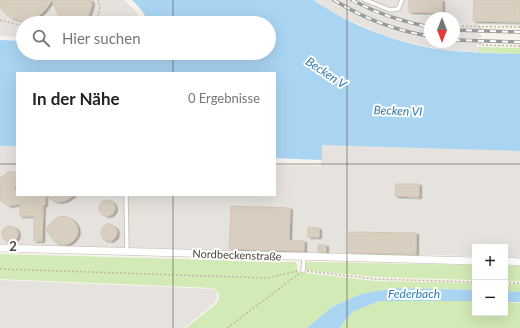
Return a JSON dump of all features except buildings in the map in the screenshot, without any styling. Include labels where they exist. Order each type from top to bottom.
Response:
[{"type":"street","name":"Nordbeckenstraße","points":[[0,248],[472,261]]},
{"type":"street","points":[[508,261],[520,262]]},
{"type":"lane","points":[[364,0],[390,10],[398,9],[402,0]]},
{"type":"lane","points":[[126,196],[127,252]]},
{"type":"lane","points":[[303,271],[304,257]]},
{"type":"path","points":[[98,0],[101,6],[98,16]]},
{"type":"path","points":[[0,20],[16,24]]},
{"type":"path","points":[[460,26],[520,28]]},
{"type":"path","points":[[480,26],[480,45],[520,46]]},
{"type":"path","points":[[0,269],[266,278],[303,271],[375,279],[472,282]]},
{"type":"path","points":[[227,328],[303,271]]},
{"type":"path","points":[[508,282],[520,283]]},
{"type":"shaded area","points":[[0,0],[124,0],[137,12],[138,16],[16,16],[16,37],[0,36]]},
{"type":"shaded area","points":[[313,0],[520,0],[520,26],[479,24],[477,52],[442,50],[434,48],[460,48],[460,12],[424,12],[424,46],[387,37],[336,14]]},
{"type":"shaded area","points":[[322,145],[520,151],[520,258],[508,257],[508,244],[472,244],[472,256],[0,245],[0,146],[16,146],[16,196],[276,196],[276,165],[321,166]]},
{"type":"shaded area","points":[[0,280],[214,289],[217,294],[217,298],[214,303],[184,328],[0,328]]},
{"type":"green space","points":[[478,47],[520,48],[520,54],[477,52]]},
{"type":"green space","points":[[0,254],[296,262],[298,272],[375,281],[472,283],[472,290],[395,288],[361,294],[332,307],[307,328],[186,328],[216,304],[219,299],[219,294],[214,288],[0,279]]},
{"type":"green space","points":[[305,263],[472,265],[472,280],[376,277],[305,270]]},
{"type":"green space","points":[[508,266],[520,266],[520,281],[508,281]]},
{"type":"green space","points":[[508,284],[520,284],[520,292],[508,291]]},
{"type":"green space","points":[[379,301],[472,301],[472,316],[508,316],[508,302],[520,303],[520,328],[339,328],[352,312]]},
{"type":"water","points":[[132,0],[313,0],[359,26],[393,38],[424,46],[424,48],[520,54],[520,151],[322,145],[322,160],[276,158],[276,72],[16,72],[16,146],[0,146],[0,40],[16,41],[16,60],[276,60],[276,16],[145,16]]},
{"type":"water","name":"Federbach","points":[[395,288],[472,290],[472,301],[379,301],[352,312],[339,328],[307,328],[332,307],[361,294]]},
{"type":"water","points":[[508,291],[520,292],[520,302],[508,302]]},
{"type":"railway","points":[[334,0],[356,13],[380,23],[424,35]]},
{"type":"railway","points":[[352,0],[390,16],[424,26]]},
{"type":"railway","points":[[460,30],[520,32]]},
{"type":"railway","points":[[460,40],[520,42]]},
{"type":"water label","name":"Becken V","points":[[326,73]]},
{"type":"water label","name":"Becken VI","points":[[398,111]]}]
